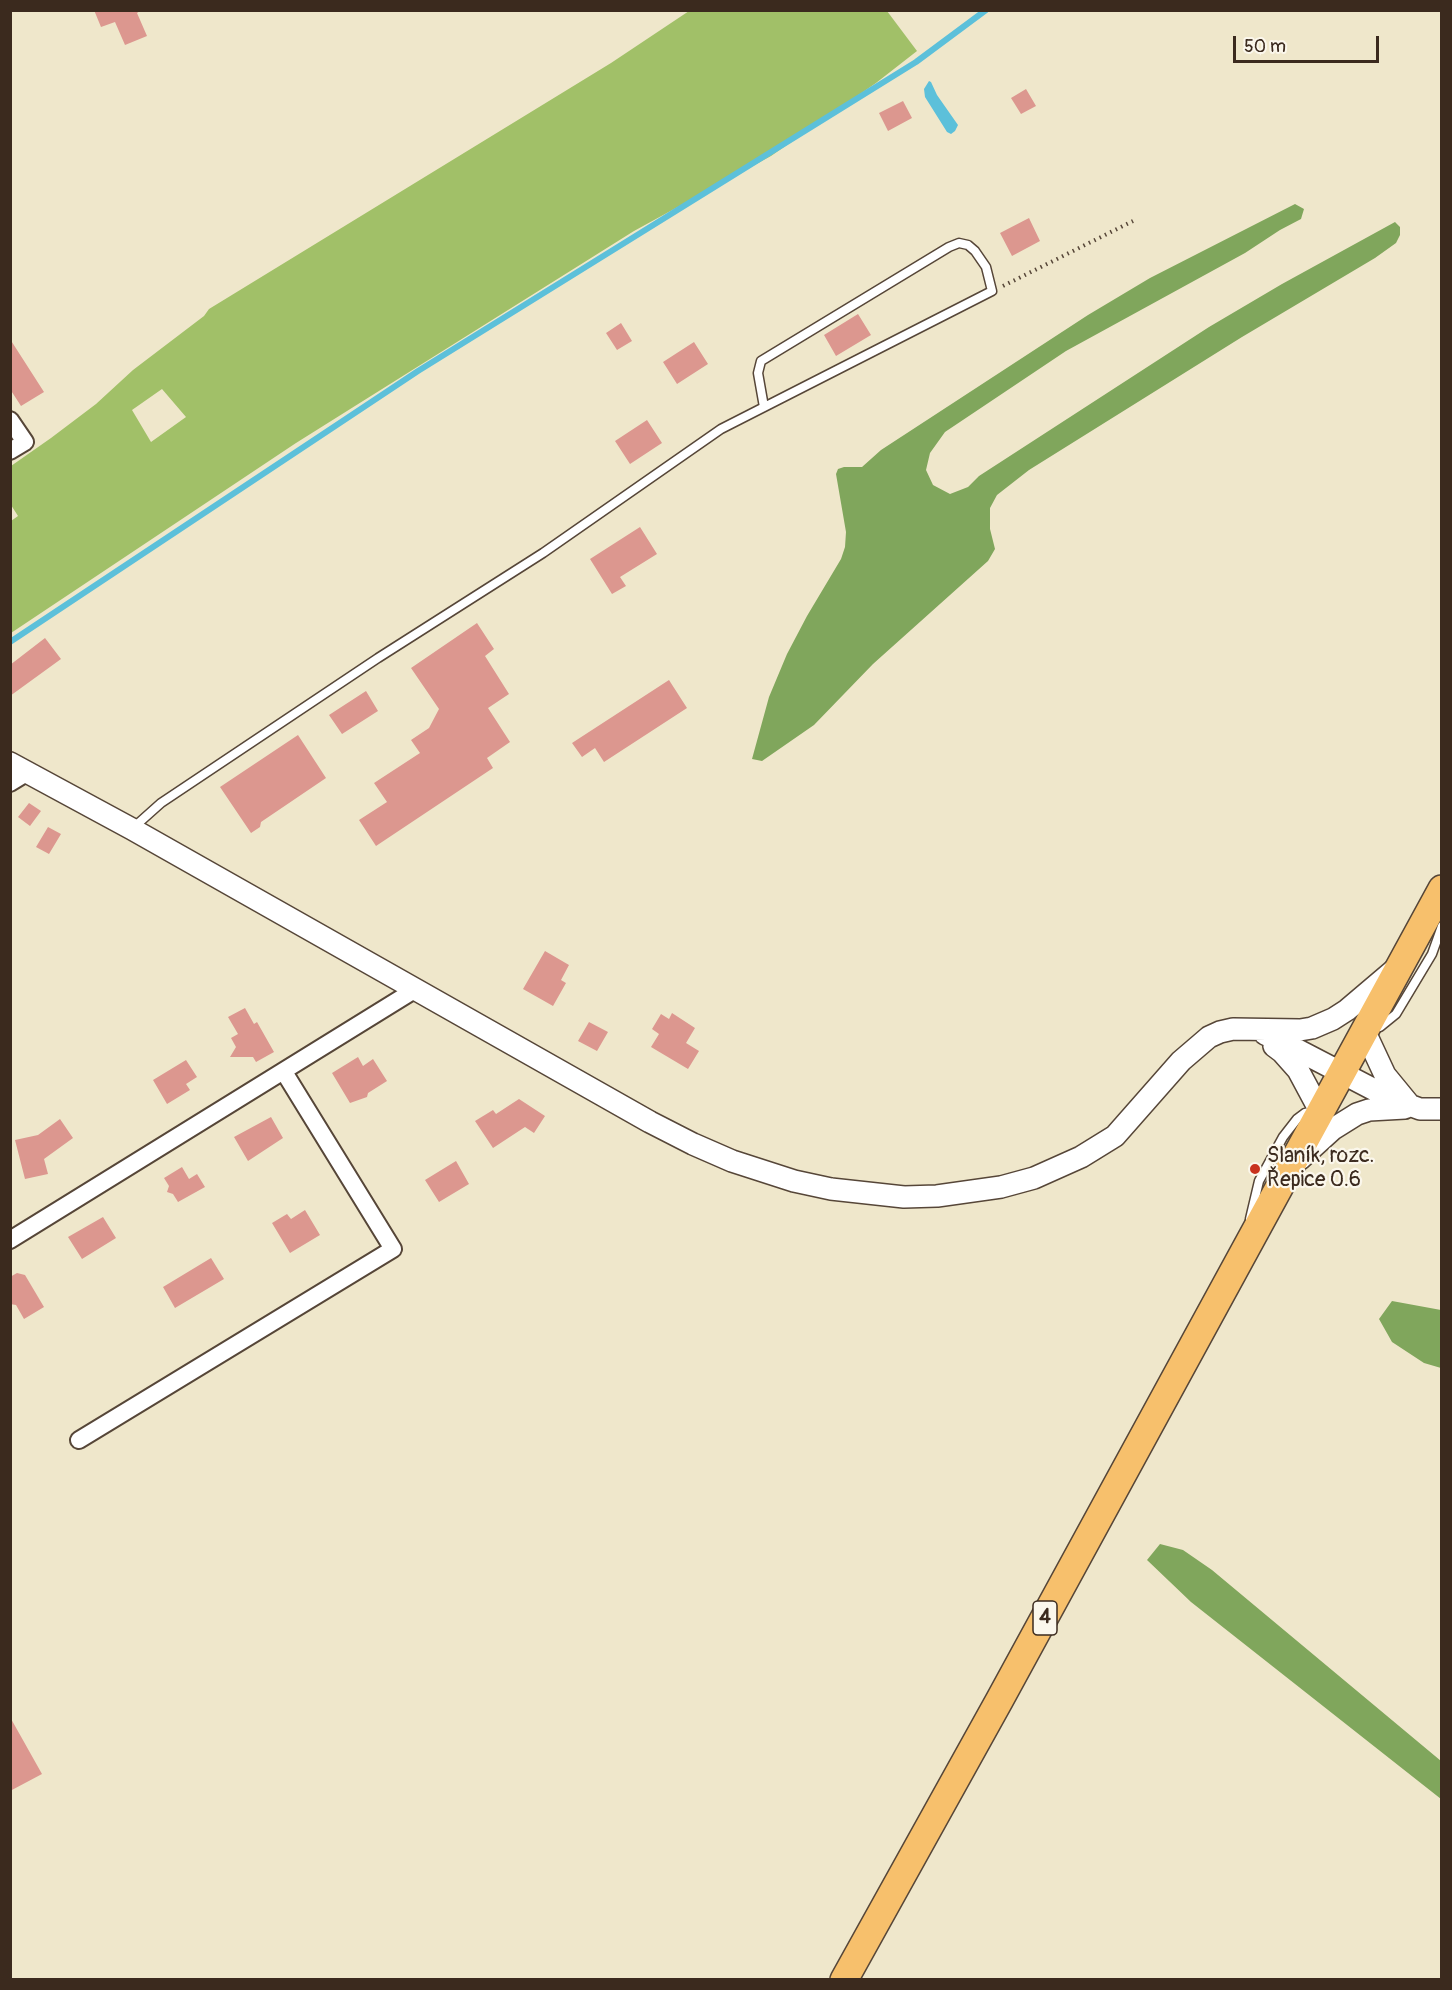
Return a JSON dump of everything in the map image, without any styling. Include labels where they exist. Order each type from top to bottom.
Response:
[{"type":"main road","name":"4","points":[[844,1980],[999,1701],[1442,889]]},
{"type":"street","points":[[10,420],[25,442],[10,451]]},
{"type":"street","points":[[16,773],[132,829],[589,1089],[684,1140],[759,1171],[831,1189],[904,1197],[937,1197],[1001,1187],[1034,1178],[1081,1157],[1115,1136],[1196,1047],[1209,1037],[1220,1032],[1248,1029],[1300,1030],[1321,1025],[1347,1010],[1401,965]]},
{"type":"street","points":[[10,1240],[416,989]]},
{"type":"street","points":[[1248,1029],[1292,1047],[1378,1093],[1412,1107]]},
{"type":"street","points":[[1248,1029],[1291,1060],[1320,1111]]},
{"type":"street","points":[[1364,1030],[1385,1076],[1398,1094],[1412,1107]]},
{"type":"street","points":[[79,1440],[393,1249],[284,1072]]},
{"type":"street","points":[[1288,1169],[1333,1129],[1358,1114],[1375,1109],[1442,1108]]},
{"type":"lane","points":[[132,829],[161,803],[378,658],[543,553],[721,429],[992,291],[986,267],[968,245],[959,243],[949,247],[761,361],[758,373],[764,407]]},
{"type":"lane","points":[[1364,1030],[1380,1027],[1396,1014],[1431,954],[1442,926]]},
{"type":"lane","points":[[1242,1254],[1259,1181],[1283,1137],[1297,1119],[1305,1113],[1320,1111]]},
{"type":"path","points":[[992,291],[1133,221]]},
{"type":"green space","points":[[689,11],[887,11],[917,51],[876,83],[771,156],[634,231],[296,443],[11,633],[11,521],[18,516],[11,505],[11,466],[96,404],[133,370],[204,316],[209,309],[611,63]],"holes":[[[162,389],[186,417],[151,442],[132,410]]]},
{"type":"green space","points":[[1295,204],[1304,209],[1301,219],[1245,253],[1066,351],[945,432],[930,453],[926,470],[933,485],[950,494],[968,487],[979,476],[1209,327],[1282,284],[1395,222],[1400,227],[1400,235],[1396,243],[1375,258],[1242,337],[1029,470],[997,495],[990,508],[990,529],[995,549],[988,561],[873,664],[814,725],[762,761],[752,759],[769,697],[787,654],[841,559],[845,547],[846,532],[836,474],[838,469],[862,467],[881,450],[1088,315],[1150,278]]},
{"type":"green space","points":[[1392,1301],[1441,1310],[1441,1368],[1424,1363],[1392,1342],[1379,1319]]},
{"type":"green space","points":[[1160,1544],[1183,1550],[1212,1570],[1441,1761],[1441,1799],[1191,1602],[1147,1560]]},
{"type":"water","points":[[929,81],[958,125],[951,134],[947,132],[925,97],[924,89]]},
{"type":"building","points":[[94,10],[141,10],[137,13],[147,36],[125,45],[115,22],[101,27]]},
{"type":"building","points":[[1026,89],[1036,106],[1021,114],[1011,98]]},
{"type":"building","points":[[903,101],[912,118],[888,131],[879,113]]},
{"type":"building","points":[[1029,218],[1040,241],[1012,256],[1000,233]]},
{"type":"building","points":[[858,314],[871,335],[836,356],[824,335]]},
{"type":"building","points":[[621,323],[632,341],[617,350],[606,333]]},
{"type":"building","points":[[10,339],[44,392],[21,406],[10,389]]},
{"type":"building","points":[[694,342],[708,364],[677,384],[663,362]]},
{"type":"building","points":[[647,420],[662,443],[630,464],[615,441]]},
{"type":"building","points":[[640,527],[657,554],[620,577],[626,586],[612,594],[590,559]]},
{"type":"building","points":[[477,623],[494,649],[485,656],[509,694],[488,708],[510,742],[487,758],[493,768],[376,846],[359,820],[387,802],[374,783],[420,753],[411,740],[429,728],[439,709],[411,668]]},
{"type":"building","points":[[45,638],[61,659],[10,696],[10,665]]},
{"type":"building","points":[[669,680],[687,708],[604,762],[595,748],[582,757],[572,743]]},
{"type":"building","points":[[366,691],[378,711],[342,734],[329,715]]},
{"type":"building","points":[[298,735],[326,778],[261,822],[260,827],[251,833],[220,787]]},
{"type":"building","points":[[29,803],[41,811],[30,826],[18,817]]},
{"type":"building","points":[[48,827],[61,834],[49,854],[36,847]]},
{"type":"building","points":[[545,951],[569,965],[561,980],[566,983],[553,1006],[523,989]]},
{"type":"building","points":[[245,1008],[254,1024],[257,1022],[274,1052],[256,1062],[253,1057],[230,1057],[236,1047],[231,1038],[238,1034],[228,1017]]},
{"type":"building","points":[[672,1013],[695,1028],[686,1043],[699,1051],[688,1069],[651,1047],[659,1034],[652,1029],[661,1014],[669,1019]]},
{"type":"building","points":[[589,1022],[608,1032],[597,1051],[578,1041]]},
{"type":"building","points":[[358,1057],[363,1066],[373,1059],[387,1081],[368,1093],[367,1097],[350,1103],[332,1073]]},
{"type":"building","points":[[186,1060],[197,1077],[186,1084],[190,1090],[167,1104],[153,1080]]},
{"type":"building","points":[[519,1099],[545,1116],[534,1133],[525,1127],[493,1148],[475,1121],[493,1110],[496,1114]]},
{"type":"building","points":[[271,1117],[283,1138],[248,1161],[234,1137]]},
{"type":"building","points":[[60,1119],[73,1138],[44,1159],[48,1174],[25,1179],[15,1140],[38,1135]]},
{"type":"building","points":[[456,1161],[469,1184],[439,1202],[425,1180]]},
{"type":"building","points":[[182,1167],[189,1179],[197,1174],[205,1187],[178,1202],[173,1194],[167,1192],[169,1186],[164,1178]]},
{"type":"building","points":[[305,1210],[320,1235],[290,1253],[272,1223],[287,1214],[291,1219]]},
{"type":"building","points":[[103,1217],[116,1238],[82,1259],[68,1237]]},
{"type":"building","points":[[211,1258],[224,1279],[175,1308],[163,1287]]},
{"type":"building","points":[[17,1273],[25,1275],[44,1307],[24,1319],[16,1305],[10,1304],[10,1277]]},
{"type":"building","points":[[10,1717],[42,1774],[10,1791]]},
{"type":"waterway","points":[[10,642],[418,371],[916,62],[986,10]]},
{"type":"place","name":"Slaník, rozc. Řepice 0.6","points":[[1255,1169]]}]
